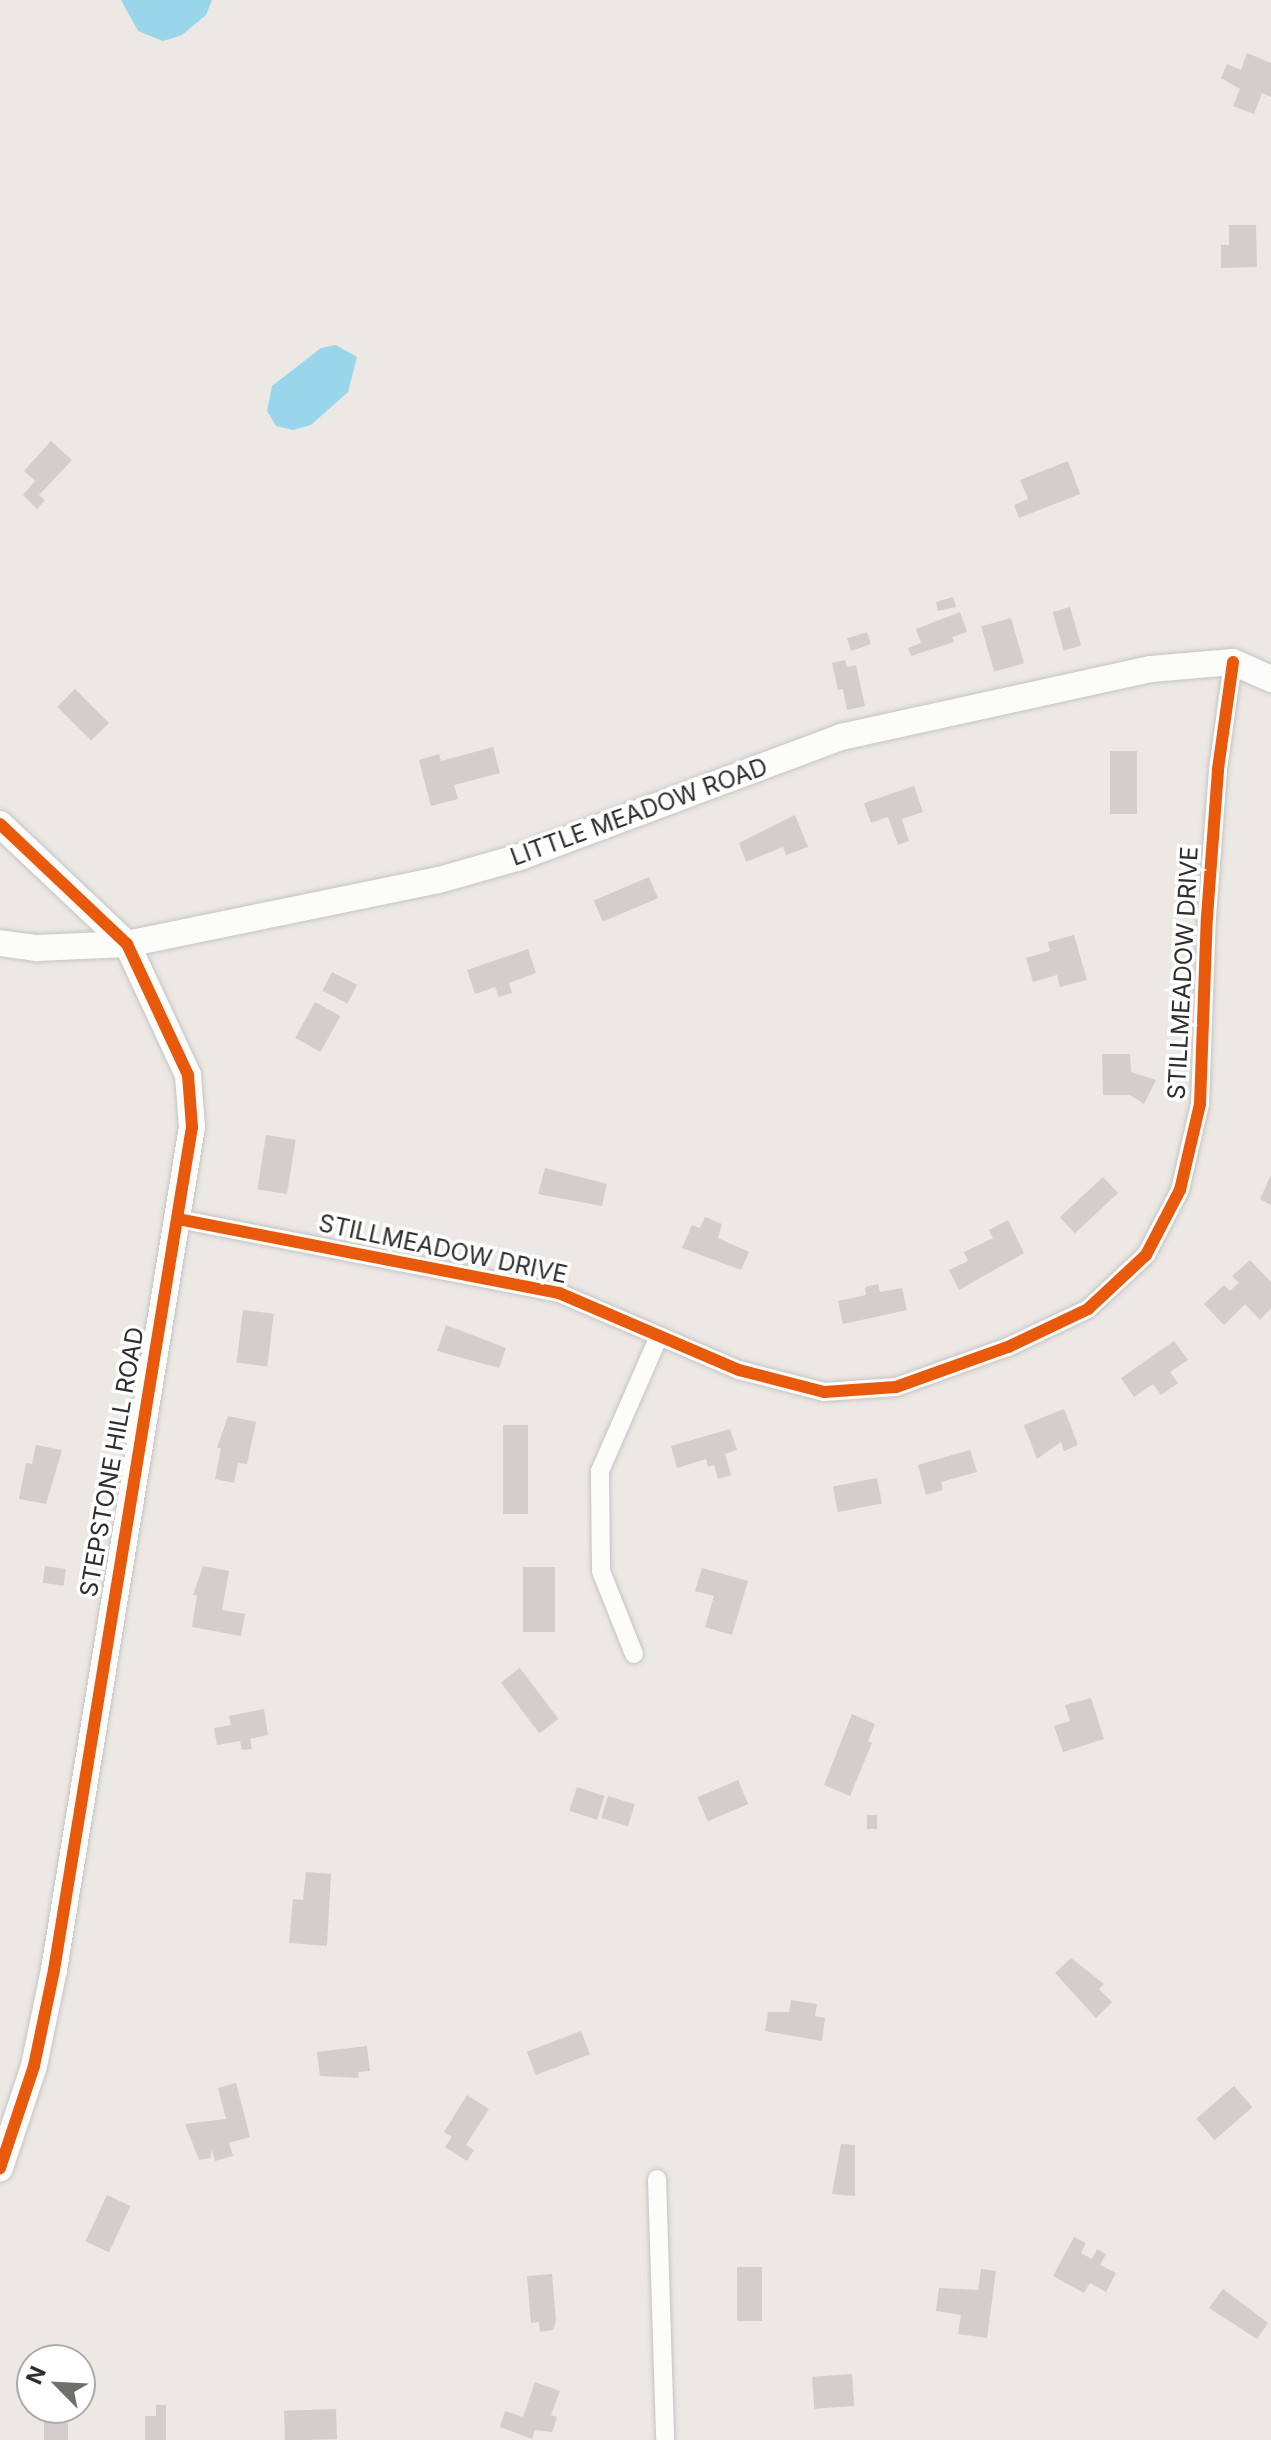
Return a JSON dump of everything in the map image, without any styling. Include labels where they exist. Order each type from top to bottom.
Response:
[{"type":"street","name":"LITTLE MEADOW ROAD","points":[[0,943],[37,948],[127,944],[439,880],[520,857],[841,737],[1151,669],[1233,662],[1271,679]]},
{"type":"street","name":"STILLMEADOW DRIVE","points":[[178,1219],[559,1293],[739,1370],[824,1392],[896,1387],[1008,1347],[1088,1309],[1146,1255],[1180,1190],[1200,1104],[1213,828],[1233,662]]},
{"type":"street","name":"STEPSTONE HILL ROAD","points":[[0,824],[127,944],[188,1075],[192,1127],[149,1368],[54,1970],[34,2066],[0,2168]]},
{"type":"street","points":[[634,1654],[601,1571],[600,1471],[659,1336]]},
{"type":"street","points":[[657,2179],[665,2440]]},
{"type":"water","points":[[121,0],[212,0],[206,15],[182,35],[163,41],[138,31]]},
{"type":"water","points":[[336,345],[357,357],[348,392],[311,425],[293,430],[276,426],[267,411],[272,386],[321,348]]},
{"type":"building","points":[[1247,53],[1271,63],[1271,97],[1262,93],[1254,114],[1233,106],[1240,89],[1221,78],[1227,64],[1241,70]]},
{"type":"building","points":[[1229,225],[1256,225],[1257,267],[1221,268],[1221,245],[1229,245]]},
{"type":"building","points":[[51,441],[72,460],[39,495],[45,500],[37,509],[23,495],[35,481],[24,471]]},
{"type":"building","points":[[1068,461],[1080,494],[1019,518],[1014,505],[1028,499],[1020,480]]},
{"type":"building","points":[[953,597],[956,607],[938,611],[936,602]]},
{"type":"building","points":[[1070,607],[1081,645],[1064,650],[1053,612]]},
{"type":"building","points":[[960,612],[967,632],[952,637],[954,642],[911,656],[908,648],[921,643],[916,629]]},
{"type":"building","points":[[1011,618],[1024,663],[994,672],[981,627]]},
{"type":"building","points":[[867,632],[871,644],[851,651],[847,638]]},
{"type":"building","points":[[845,660],[847,667],[856,665],[865,706],[847,710],[843,689],[838,690],[832,663]]},
{"type":"building","points":[[75,689],[109,723],[91,741],[57,707]]},
{"type":"building","points":[[493,747],[500,773],[454,785],[458,799],[431,806],[419,760],[439,754],[441,761]]},
{"type":"building","points":[[1110,751],[1137,751],[1137,814],[1110,814]]},
{"type":"building","points":[[914,786],[923,812],[902,819],[909,841],[898,845],[888,817],[871,823],[864,803]]},
{"type":"building","points":[[795,815],[808,847],[786,855],[783,847],[746,862],[739,843]]},
{"type":"building","points":[[649,877],[658,898],[603,922],[594,900]]},
{"type":"building","points":[[1074,935],[1087,980],[1060,987],[1057,975],[1033,982],[1026,958],[1050,951],[1048,942]]},
{"type":"building","points":[[528,949],[536,973],[509,983],[512,993],[499,997],[495,987],[475,994],[467,970]]},
{"type":"building","points":[[332,972],[357,985],[347,1003],[322,991]]},
{"type":"building","points":[[315,1002],[340,1016],[320,1052],[295,1038]]},
{"type":"building","points":[[1102,1054],[1130,1054],[1131,1072],[1156,1080],[1144,1104],[1130,1095],[1103,1095]]},
{"type":"building","points":[[266,1135],[296,1140],[287,1194],[257,1189]]},
{"type":"building","points":[[545,1168],[607,1184],[602,1206],[538,1194]]},
{"type":"building","points":[[1271,1175],[1271,1205],[1260,1199]]},
{"type":"building","points":[[1103,1177],[1118,1193],[1075,1233],[1060,1217]]},
{"type":"building","points":[[705,1217],[722,1224],[718,1238],[749,1252],[741,1270],[682,1248],[692,1225],[700,1228]]},
{"type":"building","points":[[1008,1220],[1024,1253],[959,1290],[949,1270],[968,1261],[964,1252],[993,1238],[989,1230]]},
{"type":"building","points":[[1250,1260],[1271,1282],[1271,1308],[1260,1320],[1245,1304],[1224,1325],[1204,1304],[1224,1285],[1230,1291],[1239,1283],[1232,1276]]},
{"type":"building","points":[[878,1284],[880,1292],[902,1288],[907,1310],[843,1324],[838,1301],[866,1295],[865,1287]]},
{"type":"building","points":[[243,1310],[274,1314],[267,1366],[237,1363]]},
{"type":"building","points":[[446,1325],[506,1348],[499,1368],[437,1351]]},
{"type":"building","points":[[1174,1341],[1188,1360],[1170,1372],[1178,1383],[1161,1395],[1153,1384],[1134,1397],[1121,1378]]},
{"type":"building","points":[[1064,1409],[1078,1445],[1064,1451],[1061,1442],[1037,1459],[1024,1425]]},
{"type":"building","points":[[228,1416],[256,1422],[247,1464],[238,1463],[234,1483],[215,1479],[221,1448],[217,1448]]},
{"type":"building","points":[[503,1425],[528,1425],[528,1514],[503,1514]]},
{"type":"building","points":[[730,1429],[737,1450],[725,1454],[731,1475],[718,1479],[714,1465],[708,1467],[706,1459],[677,1468],[671,1446]]},
{"type":"building","points":[[36,1445],[62,1450],[46,1504],[19,1499],[26,1463],[32,1464]]},
{"type":"building","points":[[970,1450],[977,1472],[941,1482],[943,1490],[926,1495],[918,1465]]},
{"type":"building","points":[[877,1478],[882,1504],[838,1512],[833,1487]]},
{"type":"building","points":[[45,1566],[66,1569],[63,1586],[43,1583]]},
{"type":"building","points":[[203,1566],[229,1571],[222,1610],[245,1614],[241,1636],[192,1627],[197,1595],[193,1595]]},
{"type":"building","points":[[523,1567],[555,1567],[555,1632],[523,1632]]},
{"type":"building","points":[[702,1568],[748,1581],[732,1635],[705,1627],[714,1596],[695,1591]]},
{"type":"building","points":[[520,1668],[559,1719],[539,1734],[501,1682]]},
{"type":"building","points":[[1091,1698],[1104,1739],[1063,1752],[1054,1726],[1070,1721],[1065,1705]]},
{"type":"building","points":[[264,1709],[268,1735],[250,1739],[252,1749],[242,1750],[240,1741],[217,1745],[214,1728],[231,1725],[229,1716]]},
{"type":"building","points":[[852,1714],[875,1724],[868,1741],[872,1743],[850,1796],[824,1785]]},
{"type":"building","points":[[738,1780],[748,1804],[708,1821],[697,1797]]},
{"type":"building","points":[[577,1787],[605,1796],[597,1820],[569,1811]]},
{"type":"building","points":[[608,1796],[635,1804],[628,1826],[601,1818]]},
{"type":"building","points":[[867,1815],[877,1815],[877,1829],[867,1829]]},
{"type":"building","points":[[306,1872],[331,1874],[327,1946],[289,1943],[293,1899],[303,1900]]},
{"type":"building","points":[[1071,1958],[1104,1984],[1099,1989],[1112,2002],[1096,2018],[1055,1973]]},
{"type":"building","points":[[791,2000],[817,2004],[815,2016],[825,2018],[822,2041],[765,2031],[768,2012],[789,2012]]},
{"type":"building","points":[[581,2031],[590,2054],[536,2075],[527,2052]]},
{"type":"building","points":[[367,2046],[370,2071],[358,2072],[359,2078],[320,2076],[317,2052]]},
{"type":"building","points":[[236,2083],[250,2137],[229,2143],[233,2156],[215,2161],[212,2150],[210,2158],[199,2160],[185,2124],[226,2119],[218,2088]]},
{"type":"building","points":[[1234,2086],[1252,2107],[1215,2140],[1196,2119]]},
{"type":"building","points":[[467,2095],[489,2109],[466,2145],[474,2150],[467,2161],[445,2147],[452,2137],[444,2132]]},
{"type":"building","points":[[841,2144],[855,2145],[855,2196],[832,2194]]},
{"type":"building","points":[[107,2195],[131,2206],[109,2252],[85,2241]]},
{"type":"building","points":[[1074,2237],[1086,2243],[1081,2253],[1092,2259],[1097,2249],[1106,2254],[1100,2265],[1116,2273],[1106,2292],[1090,2283],[1084,2293],[1053,2276]]},
{"type":"building","points":[[737,2267],[762,2267],[762,2321],[737,2321]]},
{"type":"building","points":[[981,2269],[996,2271],[987,2338],[958,2334],[961,2315],[936,2311],[939,2288],[978,2290]]},
{"type":"building","points":[[552,2274],[556,2321],[553,2330],[540,2332],[539,2322],[531,2323],[527,2276]]},
{"type":"building","points":[[1223,2289],[1268,2323],[1257,2339],[1209,2308]]},
{"type":"building","points":[[852,2374],[854,2406],[814,2409],[812,2377]]},
{"type":"building","points":[[535,2382],[560,2391],[551,2415],[557,2417],[552,2432],[535,2430],[532,2439],[500,2427],[505,2411],[523,2417]]},
{"type":"building","points":[[156,2405],[166,2405],[166,2440],[145,2440],[145,2416],[156,2416]]},
{"type":"building","points":[[336,2409],[337,2439],[285,2440],[284,2411]]},
{"type":"building","points":[[44,2424],[68,2424],[68,2440],[44,2440]]},
{"type":"cycle path","points":[[178,1219],[559,1293],[739,1370],[824,1392],[896,1387],[1008,1347],[1088,1309],[1146,1255],[1180,1190],[1200,1104],[1207,917],[1218,769],[1233,662]]},
{"type":"cycle path","points":[[0,824],[127,944],[188,1075],[192,1127],[54,1970],[34,2066],[0,2168]]}]
